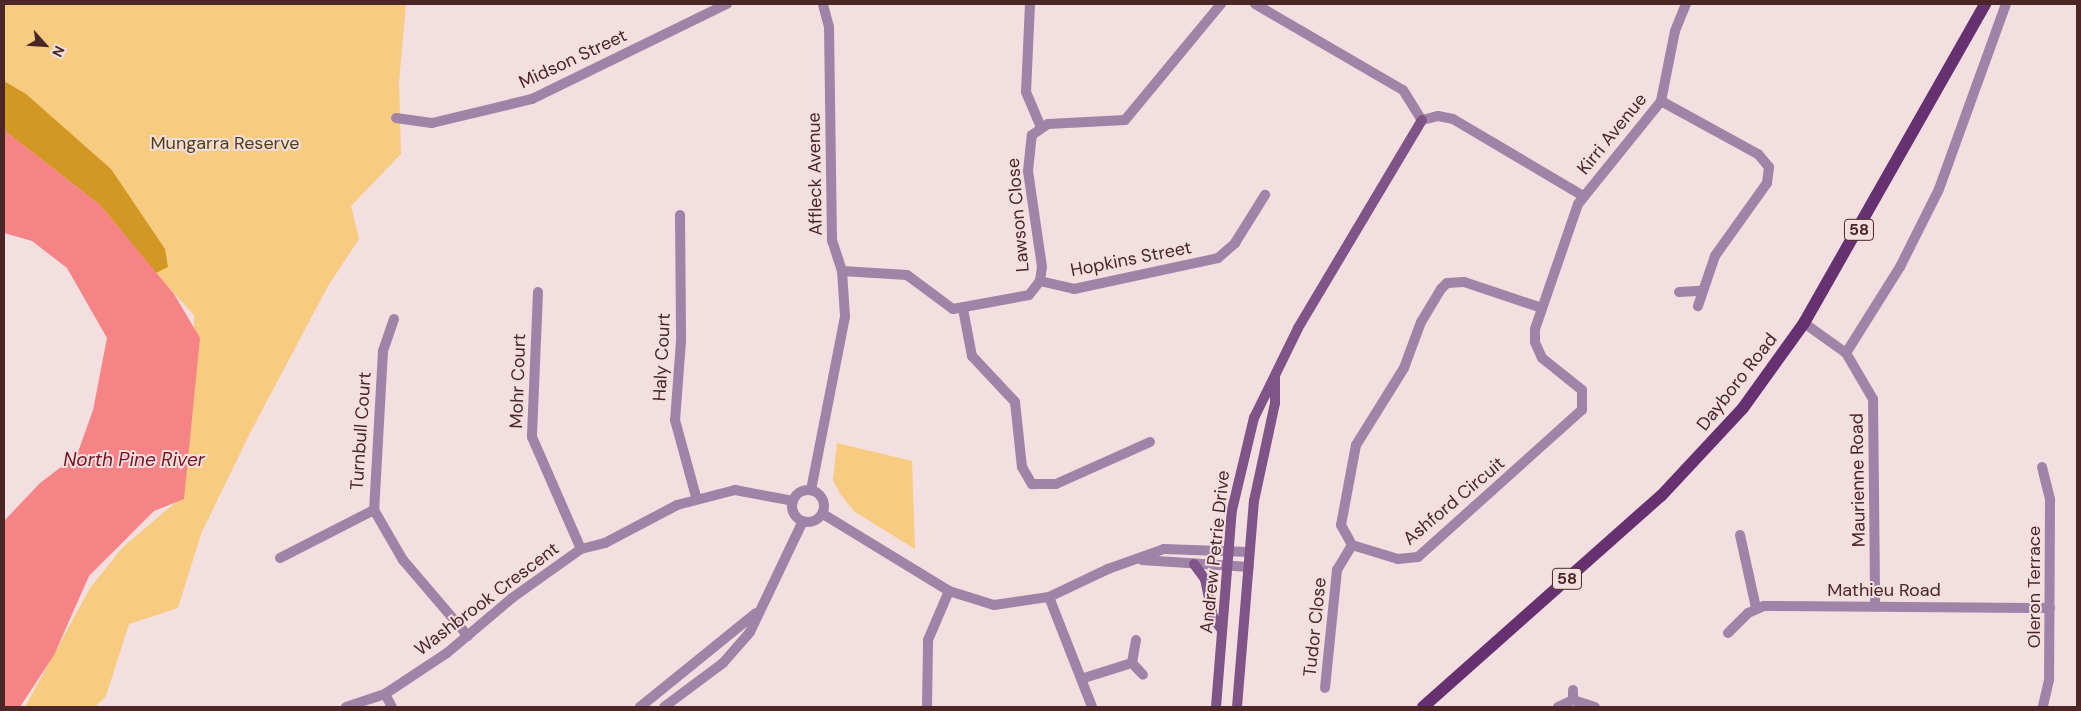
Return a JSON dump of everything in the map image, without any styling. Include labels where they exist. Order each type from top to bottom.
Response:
[{"type":"main road","name":"Dayboro Road","points":[[1423,707],[1674,483],[1743,408],[1804,323],[1985,4]]},
{"type":"street","name":"Midson Street","points":[[396,118],[432,122],[532,98],[727,4]]},
{"type":"street","name":"Affleck Avenue","points":[[810,490],[844,336],[842,271],[832,241],[829,27],[823,4]]},
{"type":"street","points":[[1030,4],[1026,92],[1041,127],[1125,120],[1221,4]]},
{"type":"street","points":[[1255,4],[1403,90],[1422,120],[1438,116],[1452,119],[1583,196]]},
{"type":"street","name":"Kirri Avenue","points":[[1583,196],[1661,101],[1671,48],[1686,4]]},
{"type":"street","points":[[1846,353],[1900,266],[1939,188],[2006,4]]},
{"type":"street","points":[[1661,101],[1758,154],[1768,167],[1767,182],[1720,247],[1701,291],[1698,306]]},
{"type":"street","name":"Andrew Petrie Drive","points":[[1216,707],[1229,550],[1242,456],[1254,418],[1298,328],[1422,120]]},
{"type":"street","name":"Lawson Close","points":[[1040,281],[1028,170],[1030,140],[1041,127]]},
{"type":"street","name":"Hopkins Street","points":[[1040,281],[1074,289],[1218,258],[1235,243],[1265,195]]},
{"type":"street","name":"Ashford Circuit","points":[[1352,545],[1398,560],[1418,557],[1582,410],[1582,390],[1542,358],[1536,348],[1534,336],[1542,308],[1583,196]]},
{"type":"street","name":"Haly Court","points":[[680,215],[681,332],[674,420],[696,497]]},
{"type":"street","points":[[842,271],[908,275],[945,306],[963,309],[1029,295],[1040,281]]},
{"type":"street","points":[[1352,545],[1341,525],[1356,445],[1404,368],[1421,322],[1442,289],[1447,283],[1464,282],[1542,308]]},
{"type":"street","points":[[1679,292],[1701,291]]},
{"type":"street","name":"Mohr Court","points":[[538,292],[532,437],[581,549]]},
{"type":"street","points":[[963,309],[972,356],[1015,402],[1022,467],[1032,484],[1056,484],[1150,442]]},
{"type":"street","name":"Turnbull Court","points":[[394,319],[383,351],[374,510],[403,560],[468,636]]},
{"type":"street","name":"Maurienne Road","points":[[1804,323],[1846,353],[1868,386],[1875,415],[1875,606]]},
{"type":"street","name":"Andrew Petrie Drive","points":[[1238,707],[1248,567],[1275,377]]},
{"type":"street","name":"Oleron Terrace","points":[[2042,467],[2050,500],[2049,680],[2043,707]]},
{"type":"street","name":"Washbrook Crescent","points":[[346,707],[385,694],[468,636],[581,549],[605,543],[696,497],[735,490],[793,501]]},
{"type":"street","points":[[803,522],[793,511],[793,501],[800,492],[810,490],[823,499],[823,514]]},
{"type":"street","points":[[280,558],[374,510]]},
{"type":"street","points":[[803,522],[814,521],[823,514]]},
{"type":"street","points":[[823,514],[949,591],[994,605],[1048,597],[1172,548],[1250,552]]},
{"type":"street","points":[[664,707],[738,648],[803,522]]},
{"type":"street","points":[[1728,634],[1756,608],[1740,536]]},
{"type":"street","name":"Tudor Close","points":[[1325,688],[1337,570],[1352,545]]},
{"type":"street","points":[[1138,560],[1248,567]]},
{"type":"street","points":[[1194,564],[1205,578],[1213,618],[1222,630]]},
{"type":"street","points":[[927,707],[928,640],[949,591]]},
{"type":"street","points":[[1048,597],[1084,678],[1092,707]]},
{"type":"street","name":"Mathieu Road","points":[[1756,608],[1875,606],[2050,608]]},
{"type":"street","points":[[640,707],[758,610]]},
{"type":"street","points":[[1132,663],[1136,640]]},
{"type":"street","points":[[1084,678],[1132,663]]},
{"type":"street","points":[[1132,663],[1143,675]]},
{"type":"street","points":[[385,694],[392,707]]},
{"type":"street","points":[[1558,707],[1573,695],[1595,707]]},
{"type":"green space","name":"Mungarra Reserve","points":[[4,4],[406,4],[399,82],[401,154],[351,206],[359,239],[328,286],[249,435],[201,534],[178,608],[129,624],[106,696],[95,707],[25,707],[90,588],[123,547],[183,496],[193,403],[194,315],[99,212],[4,148]]},
{"type":"green space","points":[[837,443],[912,461],[915,549],[855,512],[841,495],[833,480]]},
{"type":"shaded area","points":[[4,81],[26,94],[111,169],[165,249],[168,267],[156,273],[100,205],[4,130]]},
{"type":"water","name":"North Pine River","points":[[4,130],[100,205],[174,294],[200,338],[184,499],[154,511],[89,576],[54,655],[20,707],[4,707],[4,521],[40,483],[77,455],[93,410],[107,338],[67,268],[32,241],[4,233]]}]
